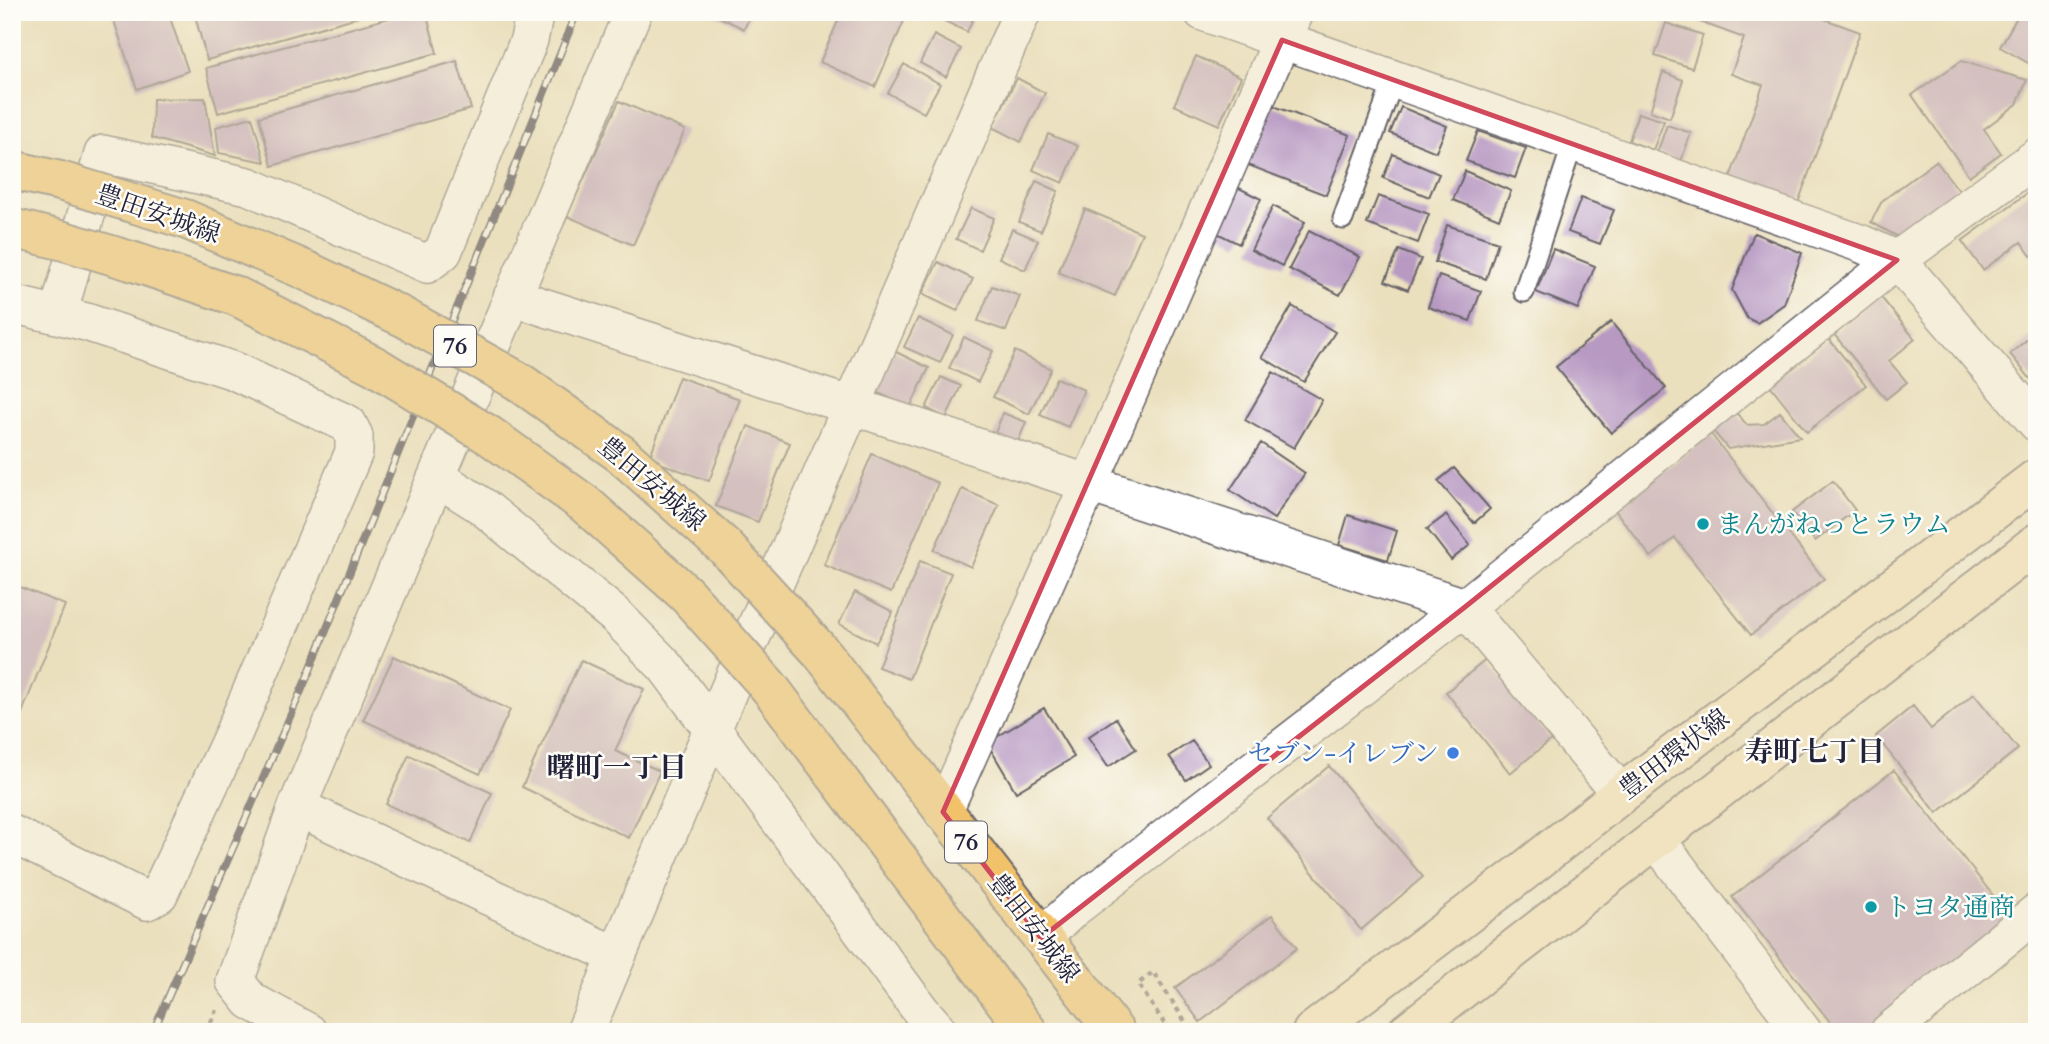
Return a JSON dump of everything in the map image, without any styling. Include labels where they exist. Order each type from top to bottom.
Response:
[{"type":"main road","name":"豊田安城線","points":[[12,170],[60,181],[185,219],[307,271],[403,317],[518,381],[621,454],[725,547],[820,651],[1115,1032]]},
{"type":"main road","name":"豊田安城線","points":[[12,228],[131,261],[236,296],[376,366],[490,436],[585,504],[686,594],[770,688],[1028,1032]]},
{"type":"main road","name":"豊田環状線","points":[[1312,1032],[2037,478]]},
{"type":"main road","name":"豊田環状線","points":[[1407,1032],[2037,543]]},
{"type":"street","points":[[58,315],[103,154],[248,186],[427,264],[443,252],[529,40],[535,12]]},
{"type":"street","points":[[308,1032],[251,1002],[234,981],[297,807],[633,12]]},
{"type":"street","points":[[585,1032],[712,727],[1022,12]]},
{"type":"street","points":[[1203,12],[1288,26],[1394,79],[1862,244],[1897,260],[2037,423]]},
{"type":"street","points":[[943,811],[1288,26]]},
{"type":"street","points":[[1041,938],[1074,908],[1465,607],[1897,260],[2037,157]]},
{"type":"street","points":[[512,298],[852,406],[1465,607],[1621,794]]},
{"type":"street","points":[[12,304],[86,322],[234,371],[348,424],[354,436],[354,452],[234,732],[159,894],[147,901],[12,834]]},
{"type":"street","points":[[438,478],[482,506],[616,616],[666,667],[936,1028],[936,1032]]},
{"type":"street","points":[[297,807],[617,956]]},
{"type":"street","points":[[1656,838],[1803,1032]]},
{"type":"street","points":[[1889,1032],[2037,912]]},
{"type":"lane","points":[[1343,219],[1394,79]]},
{"type":"lane","points":[[1524,292],[1573,143]]},
{"type":"path","points":[[1170,1032],[1138,984],[1153,972],[1192,1032]]},
{"type":"highlighted area","points":[[1282,40],[1897,260],[1465,607],[1041,938],[943,812]]},
{"type":"building","points":[[111,12],[168,12],[188,71],[137,89]]},
{"type":"building","points":[[194,12],[372,12],[372,13],[207,60]]},
{"type":"building","points":[[411,12],[426,12],[437,53],[218,113],[206,68]]},
{"type":"building","points":[[709,12],[752,12],[744,29]]},
{"type":"building","points":[[842,12],[908,12],[875,87],[820,62]]},
{"type":"building","points":[[926,12],[976,12],[967,32]]},
{"type":"building","points":[[1673,12],[1805,12],[1860,32],[1798,203],[1730,178],[1763,85],[1731,74],[1744,38]]},
{"type":"building","points":[[2020,12],[2037,12],[2037,68],[2000,47]]},
{"type":"building","points":[[1666,23],[1703,35],[1692,68],[1655,56]]},
{"type":"building","points":[[934,35],[961,49],[946,77],[920,63]]},
{"type":"building","points":[[1196,56],[1241,77],[1219,125],[1174,105]]},
{"type":"building","points":[[457,61],[471,109],[272,166],[259,117]]},
{"type":"building","points":[[1961,61],[2027,80],[2017,104],[1984,129],[2001,153],[1969,176],[1912,95]]},
{"type":"building","points":[[904,64],[940,84],[924,113],[888,93]]},
{"type":"building","points":[[1663,72],[1683,80],[1670,118],[1650,111]]},
{"type":"building","points":[[1017,78],[1045,93],[1021,142],[992,127]]},
{"type":"building","points":[[205,98],[215,156],[152,138],[153,99]]},
{"type":"building","points":[[619,101],[685,130],[633,245],[567,216]]},
{"type":"building","points":[[1266,103],[1350,135],[1326,195],[1243,163]]},
{"type":"building","points":[[1401,107],[1447,126],[1436,152],[1390,133]]},
{"type":"building","points":[[1638,113],[1664,121],[1653,150],[1629,141]]},
{"type":"building","points":[[252,117],[265,162],[219,153],[216,127]]},
{"type":"building","points":[[1667,125],[1691,133],[1681,161],[1657,153]]},
{"type":"building","points":[[1478,131],[1526,148],[1515,178],[1466,161]]},
{"type":"building","points":[[1048,134],[1078,146],[1063,183],[1033,170]]},
{"type":"building","points":[[1393,154],[1439,174],[1429,197],[1383,178]]},
{"type":"building","points":[[1936,161],[1960,192],[1900,238],[1871,222],[1882,201]]},
{"type":"building","points":[[1465,171],[1511,191],[1499,219],[1453,200]]},
{"type":"building","points":[[1036,181],[1058,191],[1041,231],[1019,222]]},
{"type":"building","points":[[1235,186],[1261,199],[1239,244],[1213,231]]},
{"type":"building","points":[[2037,186],[2037,252],[2031,256],[2021,242],[1983,270],[1962,241]]},
{"type":"building","points":[[1378,196],[1429,214],[1418,243],[1367,224]]},
{"type":"building","points":[[1581,198],[1614,210],[1600,244],[1568,232]]},
{"type":"building","points":[[1273,206],[1305,222],[1282,266],[1251,250]]},
{"type":"building","points":[[971,208],[994,218],[980,250],[956,239]]},
{"type":"building","points":[[1085,209],[1142,233],[1115,296],[1058,272]]},
{"type":"building","points":[[1447,225],[1498,242],[1486,279],[1435,262]]},
{"type":"building","points":[[1012,229],[1038,240],[1025,270],[999,258]]},
{"type":"building","points":[[1309,231],[1360,257],[1340,295],[1289,269]]},
{"type":"building","points":[[1754,233],[1802,253],[1784,304],[1757,323],[1747,318],[1732,290]]},
{"type":"building","points":[[1553,249],[1595,266],[1578,309],[1536,292]]},
{"type":"building","points":[[1399,250],[1421,259],[1408,290],[1385,281]]},
{"type":"building","points":[[938,262],[973,279],[957,311],[922,294]]},
{"type":"building","points":[[1439,276],[1481,291],[1470,321],[1428,307]]},
{"type":"building","points":[[992,286],[1020,296],[1006,331],[978,321]]},
{"type":"building","points":[[1880,296],[1915,339],[1889,361],[1907,382],[1886,399],[1833,333]]},
{"type":"building","points":[[1292,306],[1335,332],[1304,382],[1262,357]]},
{"type":"building","points":[[918,318],[953,335],[940,363],[904,347]]},
{"type":"building","points":[[1611,322],[1666,388],[1611,433],[1556,367]]},
{"type":"building","points":[[2037,331],[2037,387],[2010,354]]},
{"type":"building","points":[[964,337],[993,351],[978,382],[949,368]]},
{"type":"building","points":[[1829,339],[1866,385],[1807,432],[1770,385]]},
{"type":"building","points":[[890,349],[929,368],[910,408],[870,389]]},
{"type":"building","points":[[1015,351],[1051,369],[1029,414],[993,397]]},
{"type":"building","points":[[1273,372],[1322,400],[1294,448],[1245,420]]},
{"type":"building","points":[[679,377],[740,399],[709,481],[649,459]]},
{"type":"building","points":[[941,377],[961,386],[946,418],[926,408]]},
{"type":"building","points":[[1056,378],[1084,390],[1068,427],[1040,415]]},
{"type":"building","points":[[1730,406],[1747,425],[1764,424],[1780,412],[1800,437],[1728,449],[1708,425]]},
{"type":"building","points":[[1003,413],[1026,422],[1016,447],[993,438]]},
{"type":"building","points":[[748,426],[790,443],[758,522],[716,506]]},
{"type":"building","name":"まんがねっとラウム","points":[[1711,434],[1824,579],[1751,635],[1675,538],[1651,557],[1614,509]]},
{"type":"building","points":[[1261,443],[1305,473],[1274,519],[1230,490]]},
{"type":"building","points":[[872,454],[938,483],[891,593],[824,565]]},
{"type":"building","points":[[1454,468],[1490,509],[1474,523],[1438,481]]},
{"type":"building","points":[[1833,481],[1855,510],[1815,541],[1792,512]]},
{"type":"building","points":[[962,489],[999,505],[971,567],[934,550]]},
{"type":"building","points":[[1348,515],[1397,531],[1388,560],[1339,545]]},
{"type":"building","points":[[1446,515],[1470,545],[1451,560],[1427,529]]},
{"type":"building","points":[[920,561],[951,573],[909,679],[878,667]]},
{"type":"building","points":[[12,584],[65,605],[12,738]]},
{"type":"building","points":[[855,592],[893,612],[876,643],[839,624]]},
{"type":"building","points":[[394,656],[510,710],[480,774],[363,720]]},
{"type":"building","points":[[1487,659],[1551,740],[1510,773],[1446,692]]},
{"type":"building","points":[[581,660],[644,689],[615,751],[660,771],[629,838],[522,787]]},
{"type":"building","points":[[1974,694],[2018,749],[1937,813],[1876,736],[1913,706],[1931,729]]},
{"type":"building","points":[[1044,708],[1074,757],[1016,792],[987,743]]},
{"type":"building","points":[[1116,718],[1136,749],[1108,767],[1088,737]]},
{"type":"building","points":[[1192,741],[1209,764],[1186,780],[1169,756]]},
{"type":"building","points":[[409,755],[492,793],[470,843],[386,804]]},
{"type":"building","points":[[1329,766],[1423,877],[1361,930],[1267,818]]},
{"type":"building","name":"トヨタ通商","points":[[1894,770],[2010,917],[1865,1032],[1838,1032],[1732,897]]},
{"type":"building","points":[[1272,915],[1297,948],[1200,1022],[1175,988]]},
{"type":"railway","points":[[153,1032],[308,675],[577,12]]},
{"type":"place","name":"まんがねっとラウム","points":[[1703,524]]},
{"type":"place","name":"セブン-イレブン","points":[[1453,753]]},
{"type":"place","name":"トヨタ通商","points":[[1871,907]]},
{"type":"district","name":"寿町七丁目","points":[[1815,752]]},
{"type":"district","name":"曙町一丁目","points":[[617,768]]}]
